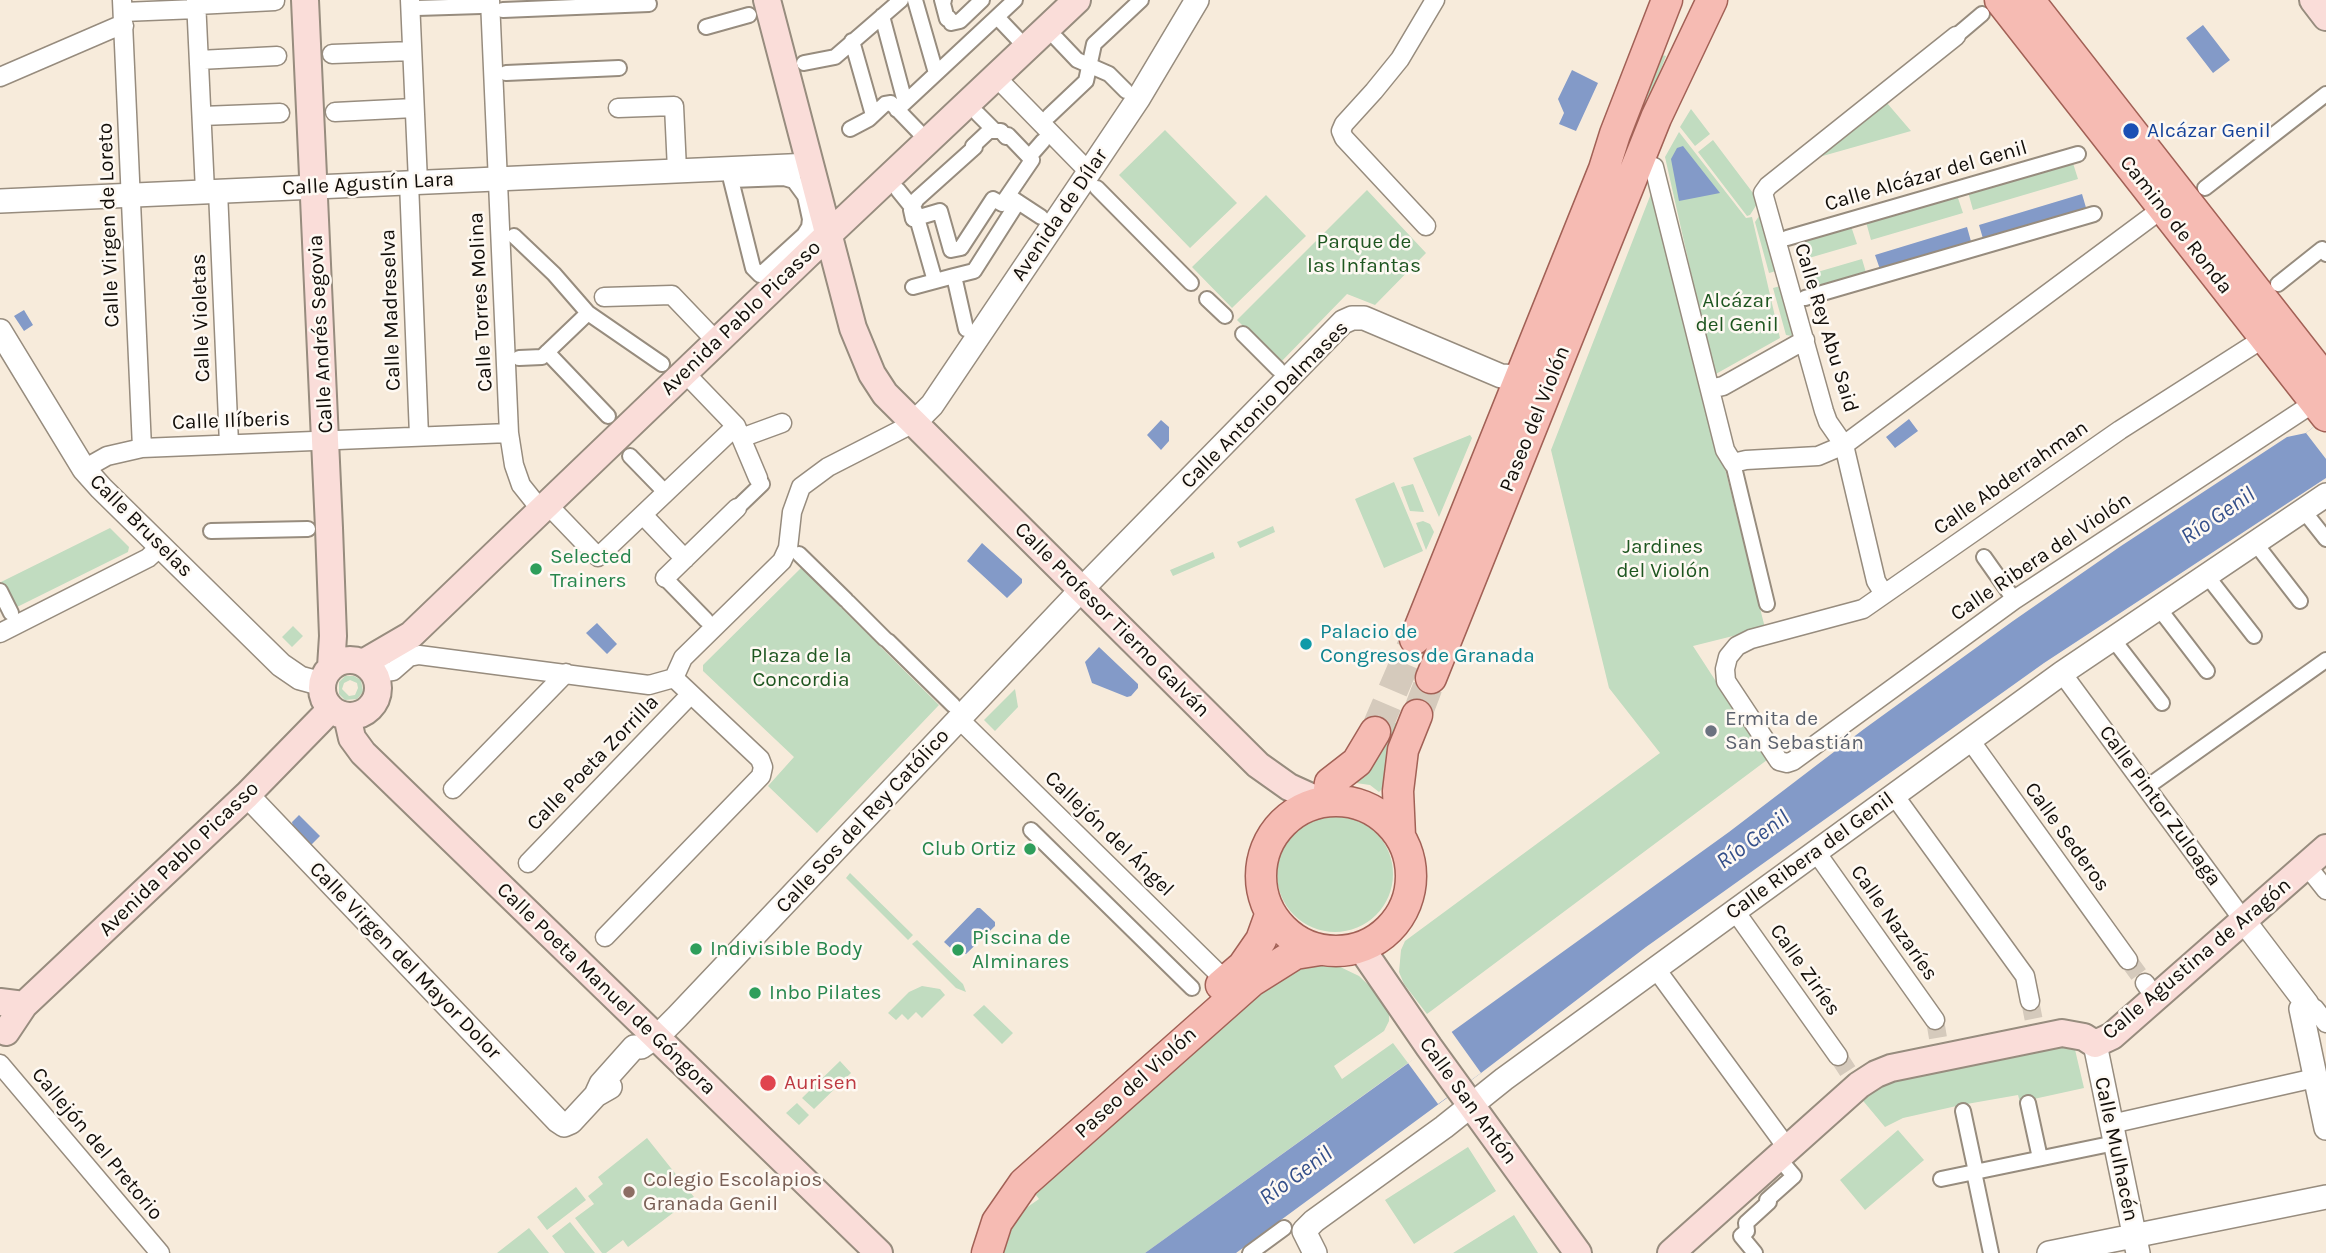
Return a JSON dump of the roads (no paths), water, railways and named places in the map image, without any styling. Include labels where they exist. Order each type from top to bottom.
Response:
[{"type":"main road","name":"Calle Andrés Segovia","points":[[305,0],[333,636],[326,675]]},
{"type":"main road","name":"Avenida Pablo Picasso","points":[[375,671],[544,507],[673,368],[718,342],[1077,0]]},
{"type":"main road","name":"Paseo del Violón","points":[[1656,118],[1665,76],[1696,0]]},
{"type":"main road","name":"Paseo del Violón","points":[[1431,678],[1656,118],[1712,0]]},
{"type":"main road","name":"Camino de Ronda","points":[[2029,0],[2323,398]]},
{"type":"main road","points":[[2313,0],[2326,17]]},
{"type":"main road","name":"Paseo del Violón","points":[[1415,639],[1604,169],[1668,1]]},
{"type":"main road","name":"Camino de Ronda","points":[[1991,7],[2163,208],[2264,338],[2323,398]]},
{"type":"main road","name":"Calle Profesor Tierno Galván","points":[[758,8],[813,175],[862,354],[885,394],[1258,765],[1289,787],[1324,801]]},
{"type":"main road","points":[[813,175],[846,198],[863,203]]},
{"type":"main road","points":[[1520,377],[1557,366]]},
{"type":"main road","points":[[347,660],[375,671],[379,691],[374,703],[363,713],[339,713],[324,699],[326,675],[347,660]]},
{"type":"main road","name":"Avenida Pablo Picasso","points":[[6,1021],[247,795],[339,713]]},
{"type":"main road","name":"Calle Poeta Manuel de Góngora","points":[[339,713],[363,753],[648,1042],[879,1253]]},
{"type":"main road","points":[[1400,836],[1398,791],[1404,750],[1417,715]]},
{"type":"main road","points":[[1324,801],[1330,783],[1357,762],[1375,732]]},
{"type":"main road","points":[[1324,801],[1349,801],[1369,808],[1387,820],[1400,836],[1409,854],[1412,873],[1407,901],[1393,926],[1378,939],[1348,951],[1320,950],[1301,943],[1284,931],[1270,915],[1261,892],[1260,867],[1268,843],[1282,822],[1303,808],[1324,801]]},
{"type":"main road","name":"Calle Agustina de Aragón","points":[[1671,1253],[1787,1149],[1856,1082],[1891,1068],[1941,1054],[2037,1034],[2062,1032],[2084,1037],[2095,1044],[2112,1036],[2150,991],[2244,921],[2316,857]]},
{"type":"main road","name":"Paseo del Violón","points":[[971,1253],[981,1219],[1007,1176],[1243,966],[1261,940],[1270,915]]},
{"type":"main road","name":"Calle San Antón","points":[[1361,948],[1578,1253]]},
{"type":"main road","name":"Paseo del Violón","points":[[987,1253],[997,1222],[1024,1183],[1252,981],[1295,954],[1320,950]]},
{"type":"street","points":[[804,63],[835,57],[901,0]]},
{"type":"street","points":[[915,0],[936,73]]},
{"type":"street","points":[[944,0],[942,1],[947,19],[949,18],[951,23],[960,21],[982,0]]},
{"type":"street","points":[[901,106],[1015,0]]},
{"type":"street","points":[[1049,116],[1086,81],[1094,44],[1141,0]]},
{"type":"street","name":"Avenida de Dílar","points":[[914,423],[939,395],[1093,180],[1197,0]]},
{"type":"street","points":[[1426,226],[1344,138],[1341,131],[1344,124],[1400,59],[1435,0]]},
{"type":"street","points":[[0,76],[116,27],[123,13],[197,4],[275,1]]},
{"type":"street","name":"Calle Violetas","points":[[197,4],[202,116],[212,191],[229,444]]},
{"type":"street","points":[[414,4],[649,4]]},
{"type":"street","name":"Calle Madreselva","points":[[414,4],[413,182],[419,436]]},
{"type":"street","name":"Calle Torres Molina","points":[[491,5],[509,433],[514,465],[521,485],[598,557],[643,515]]},
{"type":"street","name":"Calle Rey Abu Said","points":[[1991,7],[1765,189],[1763,198],[1824,411],[1828,422],[1844,445],[2163,208]]},
{"type":"street","points":[[706,27],[758,8]]},
{"type":"street","name":"Calle Virgen de Loreto","points":[[123,13],[142,448]]},
{"type":"street","points":[[882,16],[901,106],[919,132]]},
{"type":"street","points":[[997,17],[1017,38]]},
{"type":"street","points":[[955,22],[961,50]]},
{"type":"street","points":[[1057,39],[1077,60],[1109,74],[1126,91]]},
{"type":"street","points":[[852,41],[873,116]]},
{"type":"street","points":[[332,54],[412,51]]},
{"type":"street","points":[[199,60],[277,56]]},
{"type":"street","points":[[506,73],[619,68]]},
{"type":"street","points":[[996,77],[1199,291],[1278,369]]},
{"type":"street","points":[[2205,188],[2326,94]]},
{"type":"street","points":[[850,129],[873,116],[885,104],[901,106]]},
{"type":"street","points":[[618,108],[674,106],[677,170]]},
{"type":"street","points":[[334,112],[414,108]]},
{"type":"street","points":[[202,116],[279,113]]},
{"type":"street","points":[[978,114],[995,131]]},
{"type":"street","points":[[913,287],[974,271],[1032,160],[1008,135],[1006,137],[1001,131],[989,131],[918,200],[915,212]]},
{"type":"street","points":[[1029,157],[1043,142]]},
{"type":"street","name":"Calle Alcázar del Genil","points":[[1787,238],[2078,154]]},
{"type":"street","points":[[1640,161],[1654,167],[1725,450],[1733,463],[1767,604]]},
{"type":"street","name":"Calle Agustín Lara","points":[[0,201],[736,167],[813,175]]},
{"type":"street","points":[[784,178],[794,181],[805,196],[809,227],[804,235],[760,275],[753,268],[733,194],[731,180],[784,178]]},
{"type":"street","points":[[898,190],[915,212],[935,281]]},
{"type":"street","points":[[915,212],[940,211],[951,250],[961,248],[993,199],[1002,204],[1013,199]]},
{"type":"street","points":[[1013,199],[1041,217]]},
{"type":"street","points":[[1805,298],[2094,214]]},
{"type":"street","points":[[514,236],[554,274],[588,313],[673,368],[738,432],[760,481],[737,508],[665,578],[706,620]]},
{"type":"street","points":[[956,249],[966,329]]},
{"type":"street","points":[[2278,284],[2322,249],[2326,254]]},
{"type":"street","points":[[604,297],[671,295],[718,342]]},
{"type":"street","points":[[519,358],[542,357],[588,313]]},
{"type":"street","name":"Calle Antonio Dalmases","points":[[1082,590],[1343,322],[1352,318],[1364,318],[1501,376],[1520,377]]},
{"type":"street","name":"Calle Bruselas","points":[[0,331],[84,469],[281,665],[300,678],[326,675]]},
{"type":"street","name":"Calle Abderrahman","points":[[1774,632],[1863,609],[2120,430],[2264,338]]},
{"type":"street","points":[[1710,389],[1723,386],[1805,340]]},
{"type":"street","points":[[547,352],[608,416]]},
{"type":"street","name":"Calle Ribera del Violón","points":[[1774,632],[1737,646],[1728,657],[1726,681],[1779,761],[1787,762],[1798,757],[2014,600],[2323,398]]},
{"type":"street","points":[[685,559],[643,515],[738,432],[782,423]]},
{"type":"street","points":[[674,678],[683,658],[782,561],[791,534],[794,500],[801,487],[812,476],[914,423]]},
{"type":"street","name":"Calle Ilíberis","points":[[84,469],[107,456],[142,448],[509,433]]},
{"type":"street","points":[[1733,463],[1818,456],[1844,445],[1876,582],[1884,594]]},
{"type":"street","points":[[630,456],[666,493]]},
{"type":"street","name":"Calle Ribera del Genil","points":[[1250,1253],[1314,1221],[1444,1127],[1465,1097],[1656,969],[2062,673],[2326,495]]},
{"type":"street","points":[[2307,515],[2326,539]]},
{"type":"street","points":[[211,531],[308,529]]},
{"type":"street","points":[[0,633],[148,558],[160,547]]},
{"type":"street","points":[[2259,548],[2301,601]]},
{"type":"street","name":"Callejón del Ángel","points":[[799,554],[1226,981]]},
{"type":"street","points":[[1984,557],[2013,598]]},
{"type":"street","points":[[2211,582],[2254,636]]},
{"type":"street","name":"Calle Sos del Rey Católico","points":[[564,1125],[571,1122],[596,1096],[601,1084],[634,1047],[648,1042],[692,1002],[956,712],[1082,590]]},
{"type":"street","points":[[0,591],[11,613]]},
{"type":"street","points":[[2164,615],[2207,671]]},
{"type":"street","points":[[2119,647],[2162,703]]},
{"type":"street","points":[[375,671],[393,671],[409,657],[419,655],[649,685],[674,678]]},
{"type":"street","points":[[2147,788],[2326,660]]},
{"type":"street","points":[[453,789],[566,673]]},
{"type":"street","name":"Calle Pintor Zuloaga","points":[[2062,673],[2307,1003]]},
{"type":"street","points":[[605,937],[761,776],[763,767],[760,759],[674,678]]},
{"type":"street","name":"Calle Poeta Zorrilla","points":[[528,863],[691,694]]},
{"type":"street","name":"Calle Sederos","points":[[1970,740],[2128,960]]},
{"type":"street","name":"Calle Virgen del Mayor Dolor","points":[[247,795],[564,1125]]},
{"type":"street","points":[[1894,795],[2025,976],[2029,1001]]},
{"type":"street","points":[[1031,830],[1192,988]]},
{"type":"street","name":"Calle Nazaríes","points":[[1815,852],[1935,1020]]},
{"type":"street","points":[[2316,857],[2326,890]]},
{"type":"street","name":"Calle Ziríes","points":[[1735,911],[1838,1056]]},
{"type":"street","points":[[1656,969],[1787,1149]]},
{"type":"street","points":[[2326,1023],[2307,1003],[2301,1009],[2326,1128]]},
{"type":"street","name":"Calle Mulhacén","points":[[2095,1044],[2136,1244]]},
{"type":"street","name":"Callejón del Pretorio","points":[[0,1064],[160,1253]]},
{"type":"street","points":[[1941,1179],[2040,1158],[2113,1133],[2315,1078]]},
{"type":"street","points":[[2028,1103],[2040,1158]]},
{"type":"street","points":[[1963,1111],[1991,1253]]},
{"type":"street","points":[[1686,1253],[1782,1162],[1794,1176],[1746,1223],[1747,1231],[1741,1236],[1755,1253]]},
{"type":"street","points":[[2049,1253],[2136,1244],[2326,1197]]},
{"type":"street","points":[[1294,1230],[1315,1253]]},
{"type":"water","points":[[2203,25],[2230,60],[2213,73],[2186,38]]},
{"type":"water","points":[[1572,70],[1598,83],[1576,131],[1559,124],[1564,113],[1558,99]]},
{"type":"water","points":[[1683,146],[1720,193],[1679,201],[1671,159],[1677,148]]},
{"type":"water","points":[[2082,194],[2087,211],[1984,242],[1979,225]]},
{"type":"water","points":[[1967,227],[1972,245],[1881,272],[1875,255]]},
{"type":"water","points":[[24,310],[33,325],[24,331],[14,316]]},
{"type":"water","name":"Río Genil","points":[[2326,417],[2326,478],[2044,663],[1646,947],[1481,1073],[1236,1253],[1145,1253],[1729,832],[1864,729],[2013,621],[2287,437],[2306,433]]},
{"type":"water","points":[[1909,419],[1918,431],[1895,448],[1886,437]]},
{"type":"water","points":[[1161,420],[1169,427],[1169,441],[1161,450],[1147,435]]},
{"type":"water","points":[[982,543],[1022,579],[1022,583],[1007,598],[967,561]]},
{"type":"water","points":[[597,623],[617,644],[607,654],[586,633]]},
{"type":"water","points":[[1099,647],[1138,684],[1131,696],[1127,697],[1092,683],[1085,662]]},
{"type":"water","points":[[299,815],[320,836],[311,845],[293,827],[292,822]]},
{"type":"water","points":[[977,908],[995,922],[995,926],[966,954],[957,954],[944,942]]},
{"type":"tunnel","points":[[1375,732],[1415,639]]},
{"type":"tunnel","points":[[1417,715],[1431,678]]},
{"type":"tunnel","points":[[2128,960],[2145,983]]},
{"type":"tunnel","points":[[2030,1001],[2036,1031]]},
{"type":"tunnel","points":[[1935,1020],[1940,1050]]},
{"type":"tunnel","points":[[1838,1056],[1853,1079]]},
{"type":"place","name":"Alcázar Genil","points":[[2131,131]]},
{"type":"place","name":"Selected Trainers","points":[[536,569]]},
{"type":"place","name":"Palacio de Congresos de Granada","points":[[1306,644]]},
{"type":"place","name":"Ermita de San Sebastián","points":[[1711,731]]},
{"type":"place","name":"Club Ortiz","points":[[1030,849]]},
{"type":"place","name":"Indivisible Body","points":[[696,949]]},
{"type":"place","name":"Piscina de Alminares","points":[[958,950]]},
{"type":"place","name":"Inbo Pilates","points":[[755,993]]},
{"type":"place","name":"Aurisen","points":[[768,1083]]},
{"type":"place","name":"Colegio Escolapios Granada Genil","points":[[629,1192]]},
{"type":"park label","name":"Parque de las Infantas","points":[[1364,254]]},
{"type":"park label","name":"Alcázar del Genil","points":[[1737,313]]},
{"type":"park label","name":"Jardines del Violón","points":[[1663,559]]},
{"type":"park label","name":"Plaza de la Concordia","points":[[801,668]]}]
